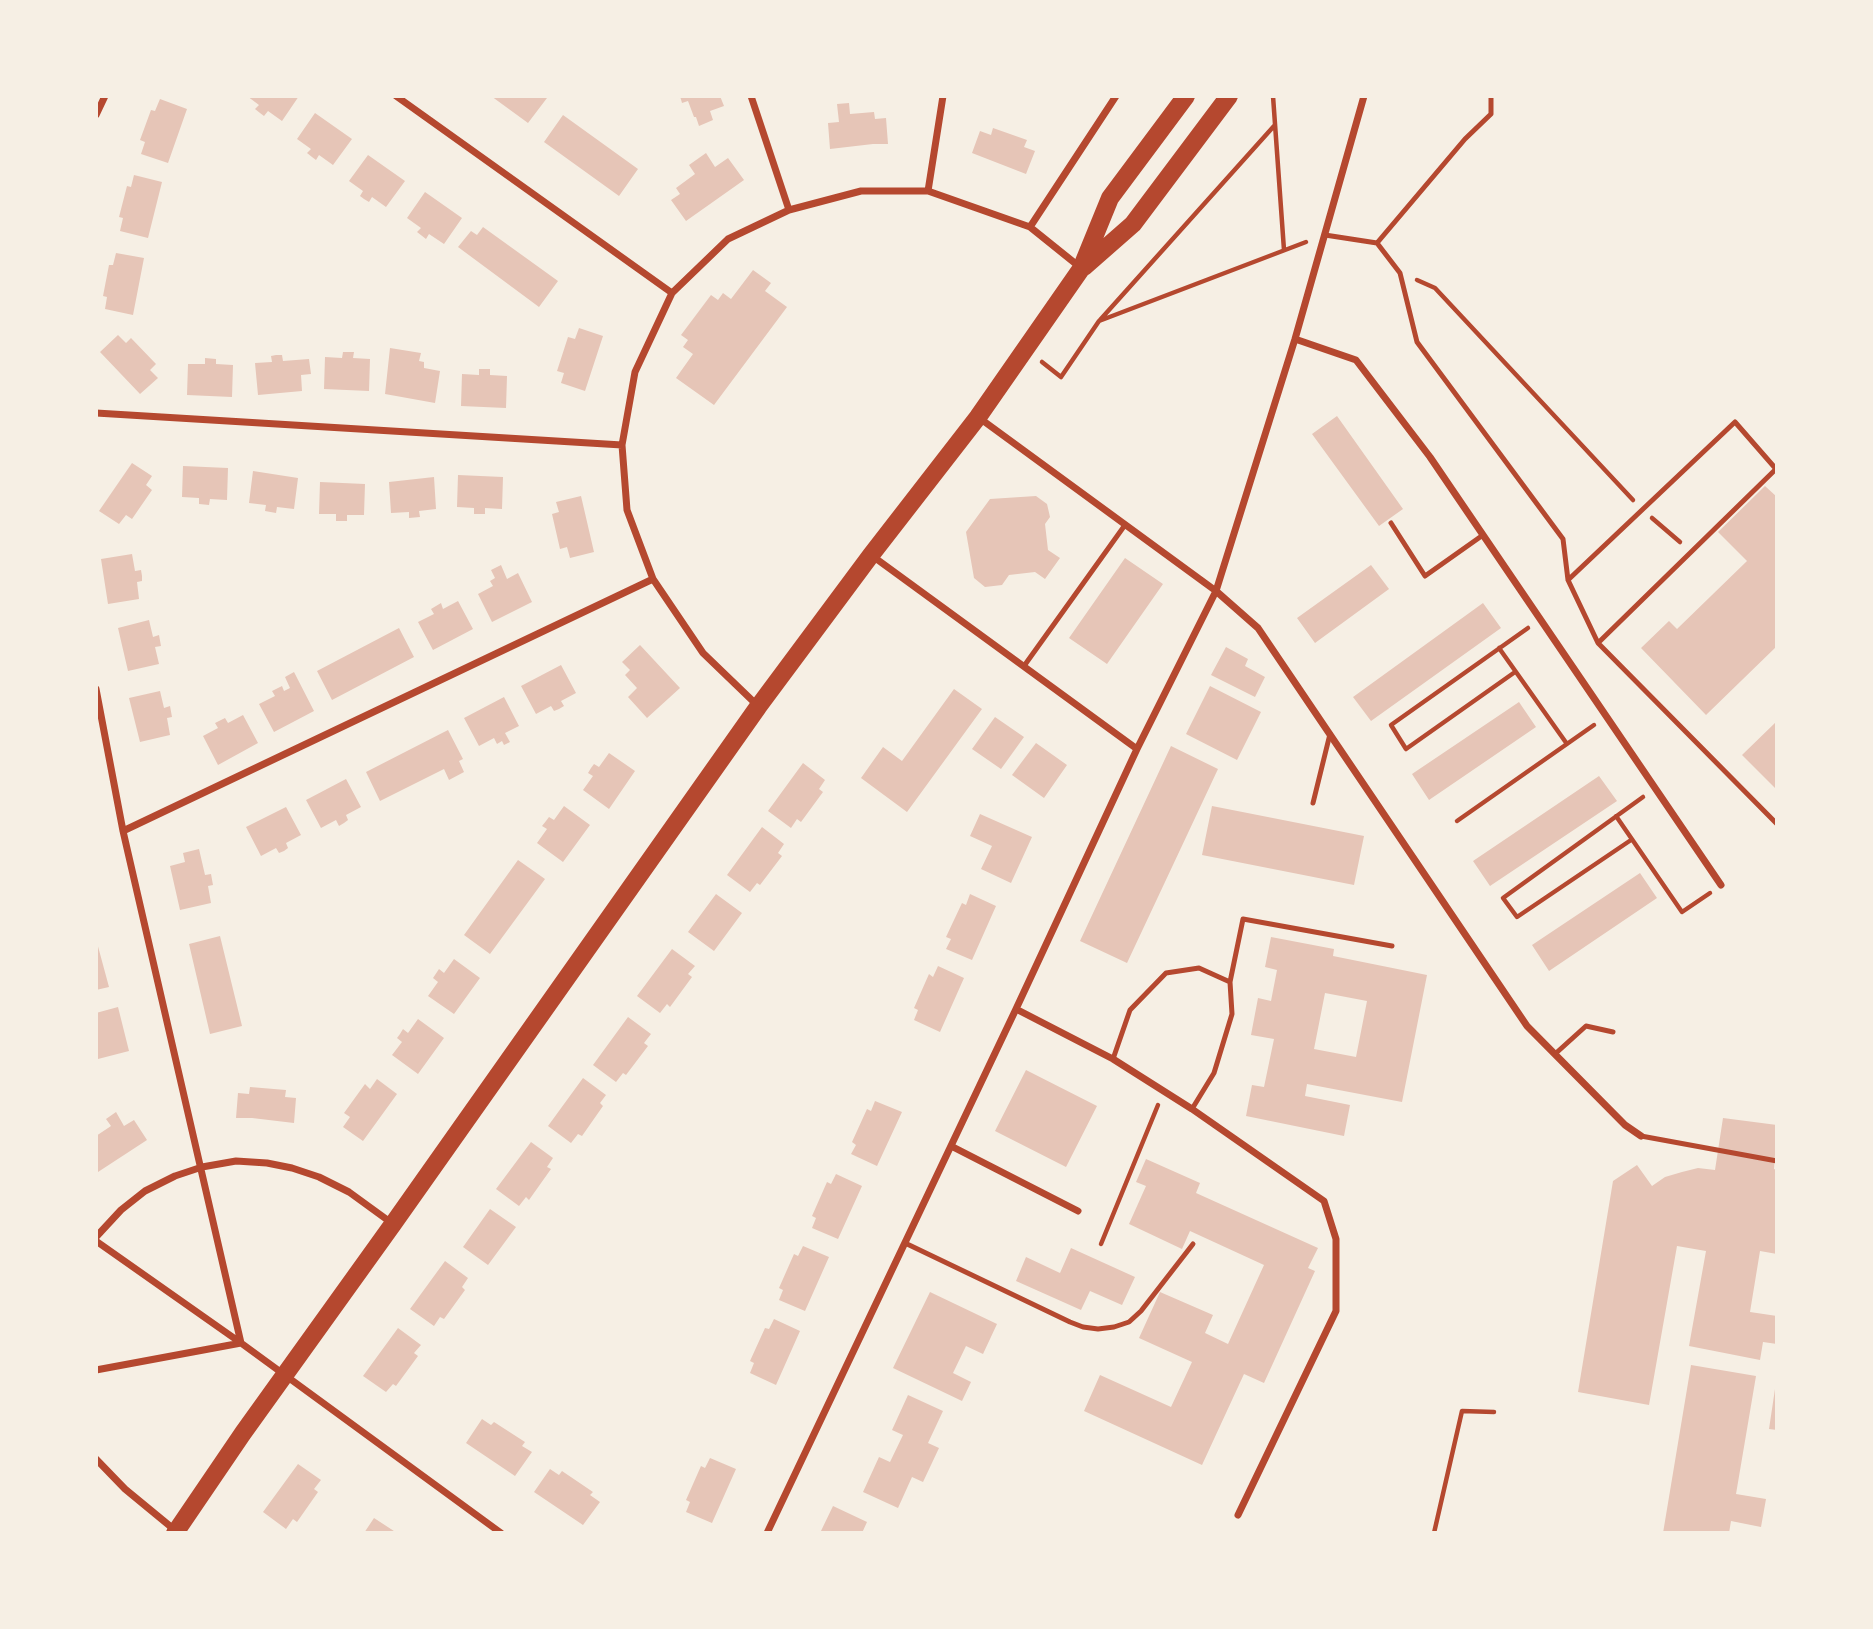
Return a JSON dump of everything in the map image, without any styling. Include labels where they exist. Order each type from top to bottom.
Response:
[{"type":"main road","points":[[1082,269],[1110,198],[1186,96]]},
{"type":"main road","points":[[175,1532],[758,707],[978,417],[1082,269],[1133,224],[1229,96]]},
{"type":"street","points":[[96,115],[105,96]]},
{"type":"street","points":[[396,96],[672,293]]},
{"type":"street","points":[[751,96],[789,210]]},
{"type":"street","points":[[929,191],[943,96]]},
{"type":"street","points":[[1030,226],[1116,96]]},
{"type":"street","points":[[767,1533],[1137,748],[1216,591],[1295,340],[1364,96]]},
{"type":"street","points":[[758,707],[702,653],[653,579],[627,510],[622,445],[635,372],[672,293],[729,239],[789,210],[861,191],[929,191],[1030,226],[1082,269]]},
{"type":"street","points":[[1295,340],[1356,360],[1430,457],[1721,885]]},
{"type":"street","points":[[96,412],[622,445]]},
{"type":"street","points":[[978,417],[1216,591],[1258,628],[1527,1026],[1625,1125],[1641,1136]]},
{"type":"street","points":[[871,555],[1137,748]]},
{"type":"street","points":[[123,831],[653,579]]},
{"type":"street","points":[[96,689],[123,831],[241,1343]]},
{"type":"street","points":[[1016,1009],[1113,1059],[1192,1109],[1324,1201],[1336,1239],[1336,1311],[1238,1515]]},
{"type":"street","points":[[951,1146],[1078,1211]]},
{"type":"street","points":[[393,1224],[349,1192],[319,1177],[267,1163],[236,1161],[202,1167],[175,1176],[145,1191],[121,1210],[96,1239],[501,1533]]},
{"type":"street","points":[[96,1370],[241,1343]]},
{"type":"street","points":[[96,1459],[125,1489],[175,1532]]},
{"type":"lane","points":[[1377,243],[1465,139],[1491,114],[1491,96]]},
{"type":"lane","points":[[1325,234],[1377,243],[1400,273],[1417,342],[1563,539],[1568,580],[1598,643],[1777,824]]},
{"type":"lane","points":[[1568,580],[1735,422],[1777,469],[1598,643]]},
{"type":"lane","points":[[1391,523],[1425,576],[1483,535]]},
{"type":"lane","points":[[1024,666],[1125,525]]},
{"type":"lane","points":[[1313,803],[1330,734]]},
{"type":"lane","points":[[1192,1109],[1214,1073],[1232,1014],[1230,982],[1243,919],[1392,946]]},
{"type":"lane","points":[[1113,1059],[1130,1010],[1166,973],[1199,968],[1230,982]]},
{"type":"lane","points":[[1555,1054],[1586,1027],[1613,1032]]},
{"type":"lane","points":[[1641,1136],[1777,1161]]},
{"type":"lane","points":[[905,1243],[1070,1322],[1098,1329],[1122,1325],[1135,1317],[1194,1244]]},
{"type":"path","points":[[1273,96],[1284,250]]},
{"type":"path","points":[[1024,350],[1061,377],[1099,321],[1274,126]]},
{"type":"path","points":[[1099,321],[1325,234]]},
{"type":"path","points":[[1400,273],[1435,288],[1642,510],[1692,552]]},
{"type":"path","points":[[1515,672],[1406,749],[1391,725],[1540,619]]},
{"type":"path","points":[[1499,648],[1567,744]]},
{"type":"path","points":[[1457,821],[1607,717]]},
{"type":"path","points":[[1631,840],[1517,917],[1503,898],[1655,788]]},
{"type":"path","points":[[1616,816],[1682,912],[1721,885]]},
{"type":"path","points":[[1101,1244],[1164,1091]]},
{"type":"path","points":[[1434,1533],[1461,1411],[1494,1412]]},
{"type":"building","points":[[247,96],[299,96],[282,121],[268,111],[264,116],[255,109],[259,105]]},
{"type":"building","points":[[491,96],[545,96],[547,98],[528,123]]},
{"type":"building","points":[[680,96],[720,96],[724,106],[710,111],[713,120],[699,126],[688,101],[682,103]]},
{"type":"building","points":[[160,99],[187,109],[168,163],[141,154],[145,142],[140,140],[151,110],[155,111]]},
{"type":"building","points":[[849,103],[850,114],[874,112],[875,119],[886,118],[888,144],[830,149],[828,123],[839,122],[837,104]]},
{"type":"building","points":[[315,113],[352,139],[333,165],[319,155],[316,160],[307,153],[311,149],[297,139]]},
{"type":"building","points":[[563,115],[638,169],[619,196],[544,142]]},
{"type":"building","points":[[993,128],[1027,140],[1024,147],[1035,151],[1026,174],[972,153],[980,131],[991,135]]},
{"type":"building","points":[[706,153],[715,167],[728,158],[744,180],[686,221],[671,200],[680,194],[676,188],[695,174],[689,165]]},
{"type":"building","points":[[368,155],[405,181],[386,207],[372,197],[369,202],[364,199],[360,196],[363,191],[349,181]]},
{"type":"building","points":[[134,175],[162,182],[148,238],[120,231],[123,218],[119,217],[127,186],[131,187]]},
{"type":"building","points":[[425,192],[462,218],[444,244],[429,234],[426,239],[417,232],[421,228],[407,218]]},
{"type":"building","points":[[483,227],[558,281],[539,307],[458,247],[471,231],[477,235]]},
{"type":"building","points":[[116,253],[144,258],[133,315],[105,309],[107,297],[103,296],[109,265],[113,265]]},
{"type":"building","points":[[753,270],[771,283],[765,291],[787,307],[714,405],[676,378],[693,354],[683,347],[688,340],[681,335],[711,295],[718,300],[723,293],[731,299]]},
{"type":"building","points":[[579,328],[603,336],[585,391],[561,383],[564,373],[557,371],[568,337],[575,339]]},
{"type":"building","points":[[118,335],[126,343],[131,338],[156,364],[150,370],[158,378],[140,394],[100,352]]},
{"type":"building","points":[[390,348],[421,353],[419,361],[424,362],[424,368],[440,371],[435,403],[385,394]]},
{"type":"building","points":[[343,352],[354,352],[353,358],[370,359],[369,391],[324,389],[325,357],[342,358]]},
{"type":"building","points":[[282,355],[283,361],[309,359],[311,374],[301,375],[302,391],[258,395],[255,363],[272,362],[271,356]]},
{"type":"building","points":[[205,358],[216,359],[216,364],[233,365],[232,397],[187,395],[188,364],[205,364]]},
{"type":"building","points":[[479,369],[490,369],[490,375],[507,376],[506,408],[461,406],[462,374],[479,375]]},
{"type":"building","points":[[1337,416],[1403,509],[1379,526],[1312,434]]},
{"type":"building","points":[[132,463],[152,476],[146,485],[152,490],[132,519],[126,515],[119,524],[99,511]]},
{"type":"building","points":[[183,466],[228,468],[227,500],[210,499],[209,505],[199,504],[199,498],[182,497]]},
{"type":"building","points":[[253,471],[298,478],[294,509],[277,507],[276,513],[265,511],[266,505],[249,503]]},
{"type":"building","points":[[458,475],[503,477],[502,509],[485,508],[485,514],[474,514],[474,508],[457,507]]},
{"type":"building","points":[[434,477],[436,509],[419,511],[420,517],[409,518],[409,512],[391,513],[389,482]]},
{"type":"building","points":[[320,482],[365,484],[364,515],[347,515],[347,521],[336,521],[336,514],[319,514]]},
{"type":"building","points":[[1765,486],[1777,497],[1777,646],[1706,715],[1641,648],[1669,621],[1677,629],[1747,561],[1718,532]]},
{"type":"building","points":[[581,496],[594,552],[570,558],[567,547],[560,549],[552,514],[559,512],[556,502]]},
{"type":"building","points":[[1036,496],[1047,504],[1050,517],[1045,524],[1048,550],[1060,558],[1045,579],[1035,572],[1009,575],[1002,585],[985,587],[974,578],[966,532],[990,499]]},
{"type":"building","points":[[132,554],[135,571],[141,570],[142,576],[142,581],[137,582],[139,599],[108,604],[101,559]]},
{"type":"building","points":[[1125,558],[1163,584],[1107,664],[1069,638]]},
{"type":"building","points":[[501,565],[507,579],[518,573],[532,602],[492,622],[478,594],[493,586],[490,581],[495,578],[491,570]]},
{"type":"building","points":[[1371,565],[1389,589],[1315,643],[1297,618]]},
{"type":"building","points":[[458,601],[473,629],[433,650],[418,622],[434,614],[431,609],[441,603],[443,609]]},
{"type":"building","points":[[1483,603],[1501,628],[1371,721],[1353,697]]},
{"type":"building","points":[[149,620],[153,637],[159,635],[161,646],[155,647],[159,664],[128,671],[118,628]]},
{"type":"building","points":[[399,628],[414,657],[332,700],[317,671]]},
{"type":"building","points":[[640,645],[680,688],[647,718],[628,697],[637,688],[625,675],[630,670],[622,662]]},
{"type":"building","points":[[1226,647],[1248,659],[1245,666],[1265,677],[1255,697],[1211,675]]},
{"type":"building","points":[[561,665],[576,693],[561,701],[564,706],[559,709],[554,711],[551,706],[536,714],[521,686]]},
{"type":"building","points":[[294,672],[314,711],[274,732],[259,704],[275,696],[272,691],[282,686],[284,691],[290,688],[285,677]]},
{"type":"building","points":[[1210,686],[1261,712],[1237,760],[1186,734]]},
{"type":"building","points":[[954,689],[982,709],[907,812],[861,778],[883,747],[902,761]]},
{"type":"building","points":[[160,691],[164,708],[170,706],[172,717],[167,718],[170,735],[140,742],[129,698]]},
{"type":"building","points":[[504,697],[519,726],[505,733],[510,742],[504,745],[502,741],[497,744],[494,738],[479,746],[464,718]]},
{"type":"building","points":[[1519,702],[1536,727],[1429,800],[1412,774]]},
{"type":"building","points":[[243,715],[258,743],[218,765],[203,736],[218,728],[215,723],[225,718],[228,723]]},
{"type":"building","points":[[995,717],[1024,737],[1001,769],[972,749]]},
{"type":"building","points":[[1777,721],[1777,790],[1742,755]]},
{"type":"building","points":[[448,730],[463,759],[459,761],[464,772],[449,780],[444,769],[380,801],[366,772]]},
{"type":"building","points":[[1036,743],[1067,765],[1044,798],[1012,775]]},
{"type":"building","points":[[1171,746],[1218,769],[1127,963],[1080,941]]},
{"type":"building","points":[[609,753],[635,771],[609,809],[583,790],[593,776],[588,773],[591,768],[594,764],[599,767]]},
{"type":"building","points":[[803,763],[825,780],[819,789],[823,792],[801,822],[797,819],[791,828],[768,811]]},
{"type":"building","points":[[1599,776],[1617,801],[1490,886],[1473,861]]},
{"type":"building","points":[[346,779],[361,807],[346,815],[348,820],[339,826],[336,820],[321,828],[306,800]]},
{"type":"building","points":[[564,806],[590,825],[563,862],[537,843],[547,829],[542,826],[549,817],[554,820]]},
{"type":"building","points":[[1212,806],[1364,836],[1354,885],[1202,855]]},
{"type":"building","points":[[286,807],[301,835],[286,843],[288,848],[284,851],[279,853],[276,848],[261,856],[246,827]]},
{"type":"building","points":[[980,814],[1032,837],[1011,883],[981,869],[992,846],[970,836]]},
{"type":"building","points":[[762,827],[784,844],[778,853],[782,856],[760,885],[757,883],[750,892],[727,875]]},
{"type":"building","points":[[199,849],[205,875],[211,874],[213,885],[208,886],[211,903],[180,910],[170,866],[185,862],[183,853]]},
{"type":"building","points":[[518,860],[545,879],[490,954],[464,935]]},
{"type":"building","points":[[1640,873],[1657,898],[1549,971],[1532,945]]},
{"type":"building","points":[[716,894],[742,913],[714,951],[688,932]]},
{"type":"building","points":[[970,894],[996,906],[972,960],[946,949],[951,939],[946,937],[962,903],[966,905]]},
{"type":"building","points":[[220,936],[242,1026],[210,1034],[189,944]]},
{"type":"building","points":[[1271,937],[1334,949],[1333,956],[1427,975],[1402,1102],[1307,1084],[1305,1096],[1350,1105],[1344,1136],[1246,1116],[1252,1085],[1264,1087],[1274,1039],[1251,1035],[1258,998],[1271,1001],[1277,970],[1265,967]],"holes":[[[1325,993],[1367,1001],[1356,1057],[1314,1049]]]},
{"type":"building","points":[[96,939],[109,987],[96,990]]},
{"type":"building","points":[[672,949],[695,966],[688,974],[692,977],[670,1007],[667,1004],[660,1013],[637,996]]},
{"type":"building","points":[[454,959],[480,978],[454,1014],[428,996],[438,982],[433,978],[439,969],[444,973]]},
{"type":"building","points":[[938,966],[964,978],[940,1032],[914,1020],[918,1010],[914,1008],[929,974],[933,977]]},
{"type":"building","points":[[118,1007],[129,1051],[98,1059],[96,1013]]},
{"type":"building","points":[[628,1017],[651,1034],[644,1043],[648,1046],[626,1075],[623,1073],[616,1082],[593,1065]]},
{"type":"building","points":[[418,1019],[444,1038],[418,1074],[392,1055],[402,1042],[397,1038],[403,1029],[408,1033]]},
{"type":"building","points":[[1026,1070],[1097,1106],[1066,1167],[995,1131]]},
{"type":"building","points":[[583,1078],[606,1095],[600,1103],[603,1106],[582,1136],[578,1134],[571,1143],[548,1126]]},
{"type":"building","points":[[377,1079],[397,1094],[363,1141],[343,1127],[350,1117],[344,1113],[365,1084],[370,1089]]},
{"type":"building","points":[[250,1087],[286,1090],[285,1097],[296,1098],[294,1123],[236,1118],[238,1093],[249,1094]]},
{"type":"building","points":[[875,1101],[902,1112],[877,1166],[851,1154],[856,1145],[852,1142],[867,1109],[871,1111]]},
{"type":"building","points":[[116,1112],[124,1126],[134,1120],[147,1140],[98,1172],[96,1136],[111,1126],[106,1119]]},
{"type":"building","points":[[1723,1118],[1777,1125],[1774,1169],[1777,1170],[1777,1254],[1760,1251],[1750,1312],[1777,1316],[1777,1344],[1763,1342],[1760,1360],[1689,1346],[1706,1251],[1677,1246],[1649,1405],[1578,1392],[1613,1181],[1637,1165],[1652,1186],[1665,1177],[1682,1172],[1698,1168],[1715,1170]]},
{"type":"building","points":[[531,1142],[553,1158],[547,1167],[551,1169],[529,1200],[526,1197],[519,1206],[496,1189]]},
{"type":"building","points":[[1146,1159],[1200,1183],[1196,1193],[1318,1248],[1308,1268],[1315,1271],[1264,1383],[1244,1374],[1202,1465],[1084,1411],[1100,1375],[1171,1407],[1192,1362],[1139,1338],[1160,1292],[1213,1315],[1205,1333],[1228,1344],[1264,1265],[1190,1231],[1182,1249],[1129,1224],[1146,1186],[1136,1182]]},
{"type":"building","points":[[836,1174],[862,1186],[838,1239],[812,1228],[816,1218],[812,1216],[827,1182],[831,1184]]},
{"type":"building","points":[[490,1209],[516,1227],[488,1265],[463,1247]]},
{"type":"building","points":[[803,1246],[829,1257],[805,1311],[779,1300],[783,1290],[779,1288],[794,1254],[798,1256]]},
{"type":"building","points":[[1071,1248],[1135,1277],[1122,1305],[1090,1291],[1081,1310],[1016,1281],[1026,1257],[1060,1273]]},
{"type":"building","points":[[445,1261],[468,1278],[462,1287],[465,1290],[444,1319],[440,1317],[434,1326],[410,1309]]},
{"type":"building","points":[[930,1292],[997,1324],[983,1354],[966,1346],[953,1373],[971,1382],[962,1401],[893,1368]]},
{"type":"building","points":[[774,1319],[800,1331],[776,1385],[750,1373],[754,1363],[750,1361],[765,1328],[769,1329]]},
{"type":"building","points":[[398,1328],[421,1345],[414,1353],[418,1356],[396,1386],[393,1384],[386,1392],[363,1376]]},
{"type":"building","points":[[1691,1365],[1756,1376],[1736,1494],[1766,1499],[1761,1527],[1731,1521],[1729,1533],[1663,1533]]},
{"type":"building","points":[[1777,1389],[1777,1430],[1769,1429]]},
{"type":"building","points":[[908,1395],[943,1411],[928,1443],[939,1448],[923,1482],[912,1477],[898,1508],[863,1492],[879,1457],[890,1462],[903,1435],[892,1430]]},
{"type":"building","points":[[482,1419],[491,1425],[494,1422],[525,1442],[522,1446],[532,1452],[515,1476],[466,1443]]},
{"type":"building","points":[[710,1458],[736,1469],[712,1523],[686,1512],[690,1502],[686,1500],[701,1466],[705,1468]]},
{"type":"building","points":[[298,1464],[321,1480],[314,1489],[318,1492],[297,1522],[293,1519],[286,1529],[263,1512]]},
{"type":"building","points":[[550,1469],[559,1475],[562,1471],[593,1492],[590,1495],[600,1502],[583,1525],[534,1492]]},
{"type":"building","points":[[833,1506],[867,1522],[862,1533],[820,1533]]},
{"type":"building","points":[[374,1518],[397,1533],[364,1533]]}]
